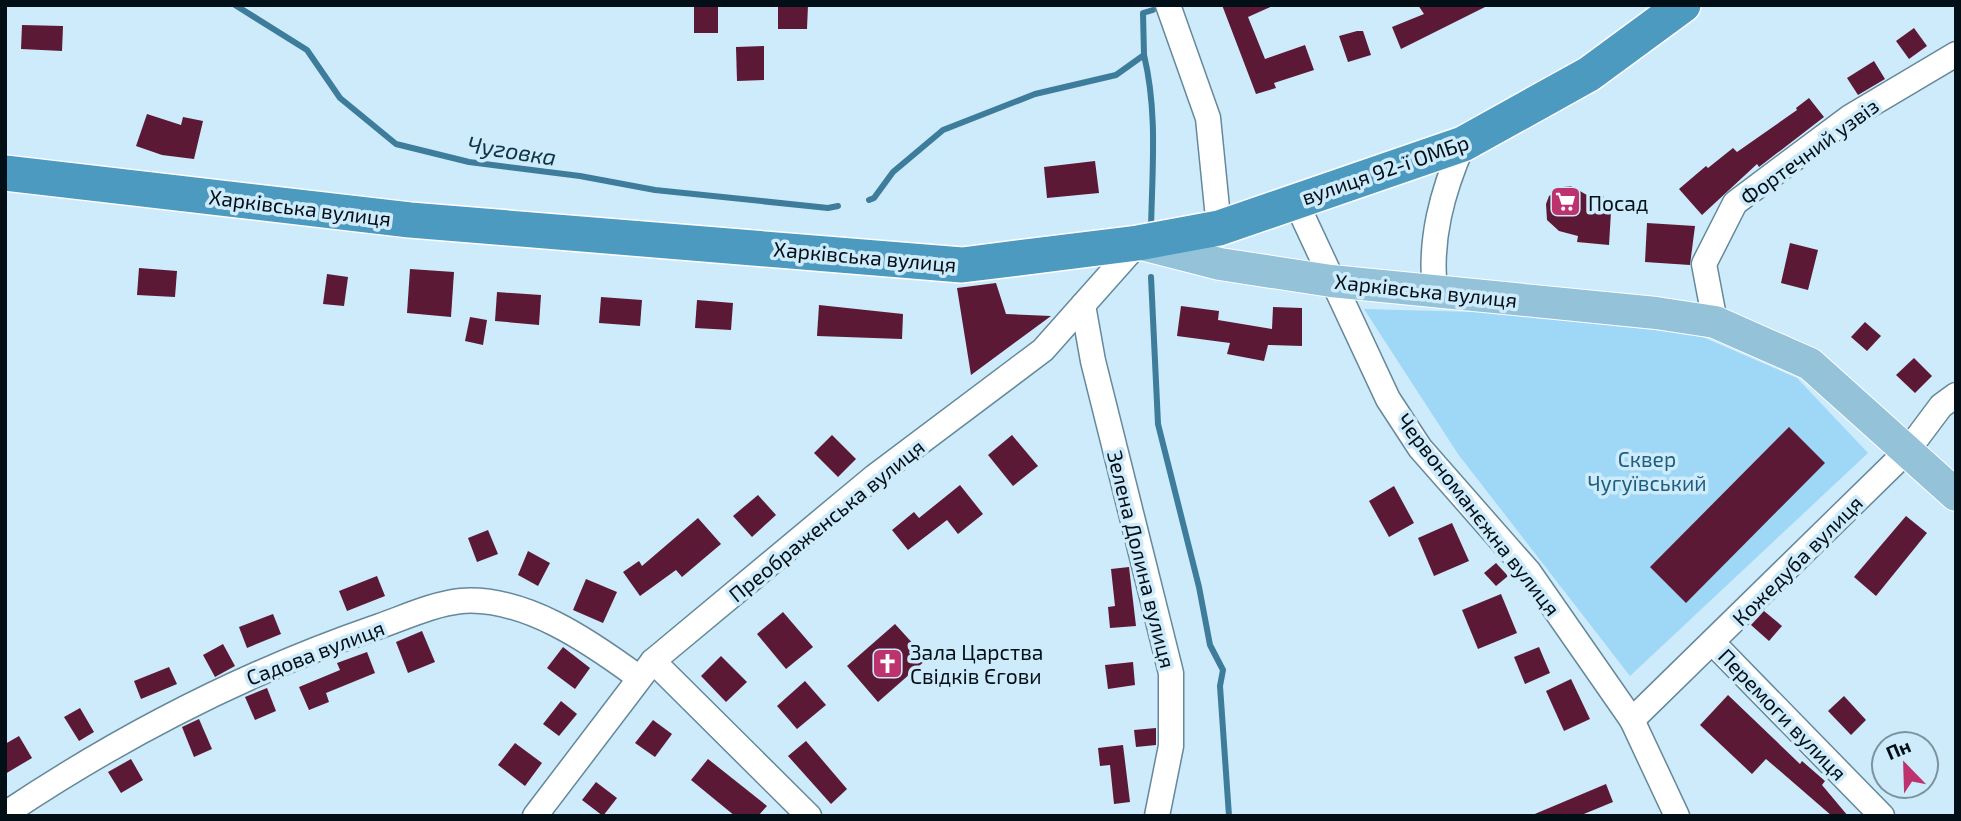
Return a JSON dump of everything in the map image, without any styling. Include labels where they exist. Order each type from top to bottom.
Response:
[{"type":"highway","name":"вулиця 92-ї ОМБр","points":[[1138,243],[1219,228],[1462,144],[1589,74],[1683,5]]},
{"type":"highway","name":"Харківська вулиця","points":[[5,173],[410,219],[962,265],[1138,243]]},
{"type":"main road","name":"Харківська вулиця","points":[[1138,243],[1220,264],[1331,281],[1656,313],[1715,323],[1810,364],[1956,495]]},
{"type":"street","points":[[1168,5],[1208,118],[1219,228]]},
{"type":"street","name":"Фортечний узвіз","points":[[1715,323],[1704,264],[1735,202],[1850,117],[1956,54]]},
{"type":"street","points":[[1434,292],[1431,258],[1445,185],[1462,144]]},
{"type":"street","name":"Червономанєжна вулиця","points":[[1295,200],[1388,399],[1420,448],[1530,572],[1632,720],[1676,816]]},
{"type":"street","name":"Преображенська вулиця","points":[[535,816],[646,669],[874,477],[1043,350],[1138,243]]},
{"type":"street","name":"Зелена Долина вулиця","points":[[1083,304],[1093,361],[1171,673],[1171,746],[1157,816]]},
{"type":"street","name":"Кожедуба вулиця","points":[[1632,720],[1908,450],[1941,406],[1956,395]]},
{"type":"street","name":"Садова вулиця","points":[[5,814],[195,702],[334,642],[460,601],[520,608],[603,653],[646,669],[809,816]]},
{"type":"street","name":"Перемоги вулиця","points":[[1713,643],[1882,816]]},
{"type":"green space","name":"Сквер Чугуївський","points":[[1364,309],[1510,313],[1698,335],[1797,378],[1868,453],[1630,676],[1458,454]]},
{"type":"building","points":[[694,5],[718,5],[718,33],[694,33]]},
{"type":"building","points":[[778,5],[808,5],[807,29],[778,29]]},
{"type":"building","points":[[1222,5],[1275,5],[1248,17],[1265,59],[1305,45],[1314,70],[1274,83],[1276,88],[1256,94]]},
{"type":"building","points":[[1418,5],[1489,5],[1401,49],[1392,27],[1424,14]]},
{"type":"building","points":[[22,25],[63,26],[62,51],[21,49]]},
{"type":"building","points":[[1914,28],[1927,46],[1909,59],[1896,41]]},
{"type":"building","points":[[1363,31],[1371,55],[1348,62],[1339,36]]},
{"type":"building","points":[[764,46],[764,80],[737,81],[736,47]]},
{"type":"building","points":[[1874,61],[1885,79],[1858,95],[1847,78]]},
{"type":"building","points":[[1809,98],[1824,117],[1759,167],[1757,164],[1702,215],[1679,189],[1706,166],[1708,168],[1733,148],[1737,152],[1797,110],[1796,108]]},
{"type":"building","points":[[147,114],[181,125],[183,117],[203,121],[194,159],[162,155],[136,146]]},
{"type":"building","points":[[1095,161],[1099,193],[1047,198],[1044,167]]},
{"type":"building","points":[[1571,186],[1594,199],[1603,195],[1611,212],[1609,245],[1577,242],[1578,236],[1559,231],[1547,220],[1546,204],[1549,196],[1563,187]]},
{"type":"building","points":[[1647,223],[1695,226],[1690,265],[1645,262]]},
{"type":"building","points":[[1790,243],[1818,250],[1808,290],[1781,283]]},
{"type":"building","points":[[139,268],[177,271],[175,297],[137,295]]},
{"type":"building","points":[[410,269],[454,272],[451,317],[407,313]]},
{"type":"building","points":[[327,274],[348,277],[344,306],[323,304]]},
{"type":"building","points":[[996,283],[1006,314],[1051,316],[971,375],[957,288]]},
{"type":"building","points":[[497,292],[541,295],[539,325],[495,321]]},
{"type":"building","points":[[601,297],[642,300],[640,326],[599,323]]},
{"type":"building","points":[[697,300],[733,303],[731,330],[695,328]]},
{"type":"building","points":[[819,305],[903,314],[902,339],[817,336]]},
{"type":"building","points":[[1181,306],[1219,311],[1218,320],[1272,329],[1273,307],[1302,308],[1302,346],[1268,345],[1264,361],[1227,354],[1230,343],[1177,336]]},
{"type":"building","points":[[470,317],[487,320],[483,345],[465,341]]},
{"type":"building","points":[[1865,322],[1881,336],[1867,351],[1851,337]]},
{"type":"building","points":[[1914,358],[1932,376],[1915,393],[1896,375]]},
{"type":"building","points":[[1789,427],[1825,463],[1686,603],[1650,567]]},
{"type":"building","points":[[832,435],[856,459],[838,477],[814,453]]},
{"type":"building","points":[[1012,435],[1038,466],[1013,486],[988,455]]},
{"type":"building","points":[[960,485],[983,514],[958,534],[947,520],[908,550],[892,530],[914,512],[919,518]]},
{"type":"building","points":[[1394,486],[1414,523],[1389,537],[1369,501]]},
{"type":"building","points":[[758,495],[776,515],[752,537],[733,516]]},
{"type":"building","points":[[1906,516],[1927,533],[1876,596],[1854,577]]},
{"type":"building","points":[[698,518],[721,544],[682,577],[676,570],[640,596],[623,572],[639,561],[642,566]]},
{"type":"building","points":[[1452,523],[1469,561],[1434,576],[1418,538]]},
{"type":"building","points":[[488,530],[498,554],[477,562],[468,538]]},
{"type":"building","points":[[528,551],[550,563],[538,586],[518,575]]},
{"type":"building","points":[[1496,563],[1508,576],[1496,586],[1484,573]]},
{"type":"building","points":[[1129,567],[1136,626],[1110,628],[1108,607],[1115,606],[1111,569]]},
{"type":"building","points":[[377,576],[385,596],[347,611],[339,591]]},
{"type":"building","points":[[586,579],[617,592],[603,623],[573,610]]},
{"type":"building","points":[[1501,594],[1517,633],[1478,649],[1462,610]]},
{"type":"building","points":[[1764,611],[1782,626],[1769,641],[1751,625]]},
{"type":"building","points":[[783,612],[813,647],[786,669],[757,634]]},
{"type":"building","points":[[273,614],[281,634],[247,648],[239,627]]},
{"type":"building","name":"Зала Царства Свідків Єгови","points":[[895,624],[927,659],[878,702],[847,666]]},
{"type":"building","points":[[422,631],[435,662],[408,673],[396,642]]},
{"type":"building","points":[[223,644],[235,666],[215,677],[203,655]]},
{"type":"building","points":[[563,647],[590,668],[575,689],[547,668]]},
{"type":"building","points":[[1539,647],[1550,673],[1525,684],[1514,657]]},
{"type":"building","points":[[367,652],[375,673],[326,693],[329,702],[309,710],[299,687],[340,670],[337,663]]},
{"type":"building","points":[[721,656],[747,682],[726,702],[701,676]]},
{"type":"building","points":[[1133,662],[1135,685],[1108,689],[1105,665]]},
{"type":"building","points":[[169,667],[177,684],[141,699],[134,681]]},
{"type":"building","points":[[1571,679],[1590,719],[1564,731],[1546,691]]},
{"type":"building","points":[[805,681],[826,705],[797,729],[777,706]]},
{"type":"building","points":[[267,688],[276,711],[255,720],[245,697]]},
{"type":"building","points":[[1728,695],[1800,764],[1802,761],[1825,781],[1822,785],[1848,816],[1832,816],[1766,759],[1752,774],[1700,725]]},
{"type":"building","points":[[1844,696],[1866,720],[1851,735],[1828,711]]},
{"type":"building","points":[[561,701],[577,714],[559,736],[543,724]]},
{"type":"building","points":[[80,708],[94,732],[79,741],[64,717]]},
{"type":"building","points":[[199,719],[212,749],[194,757],[182,727]]},
{"type":"building","points":[[653,720],[672,734],[655,757],[635,743]]},
{"type":"building","points":[[1156,728],[1156,745],[1136,747],[1134,730]]},
{"type":"building","points":[[19,736],[32,758],[5,774],[5,744]]},
{"type":"building","points":[[806,741],[847,789],[831,804],[788,756]]},
{"type":"building","points":[[515,743],[542,763],[525,786],[498,765]]},
{"type":"building","points":[[1123,745],[1130,802],[1114,804],[1110,765],[1100,766],[1098,748]]},
{"type":"building","points":[[131,759],[143,780],[121,793],[108,772]]},
{"type":"building","points":[[708,759],[767,806],[758,816],[735,816],[691,780]]},
{"type":"building","points":[[596,782],[617,798],[603,816],[582,800]]},
{"type":"building","points":[[1606,784],[1613,802],[1579,816],[1530,816]]},
{"type":"waterway","name":"Чуговка","points":[[235,5],[307,50],[340,98],[396,144],[469,162],[580,176],[655,190],[828,208],[838,206]]},
{"type":"waterway","name":"Чуговка","points":[[869,200],[874,198],[893,172],[943,130],[1035,94],[1116,75],[1144,55],[1143,13],[1153,10]]},
{"type":"waterway","points":[[1144,55],[1153,120],[1151,230]]},
{"type":"waterway","points":[[1151,277],[1158,424],[1199,587],[1210,645],[1223,670],[1220,686],[1229,816]]},
{"type":"place","name":"Посад","points":[[1565,202]]},
{"type":"place","name":"Зала Царства Свідків Єгови","points":[[887,663]]}]
